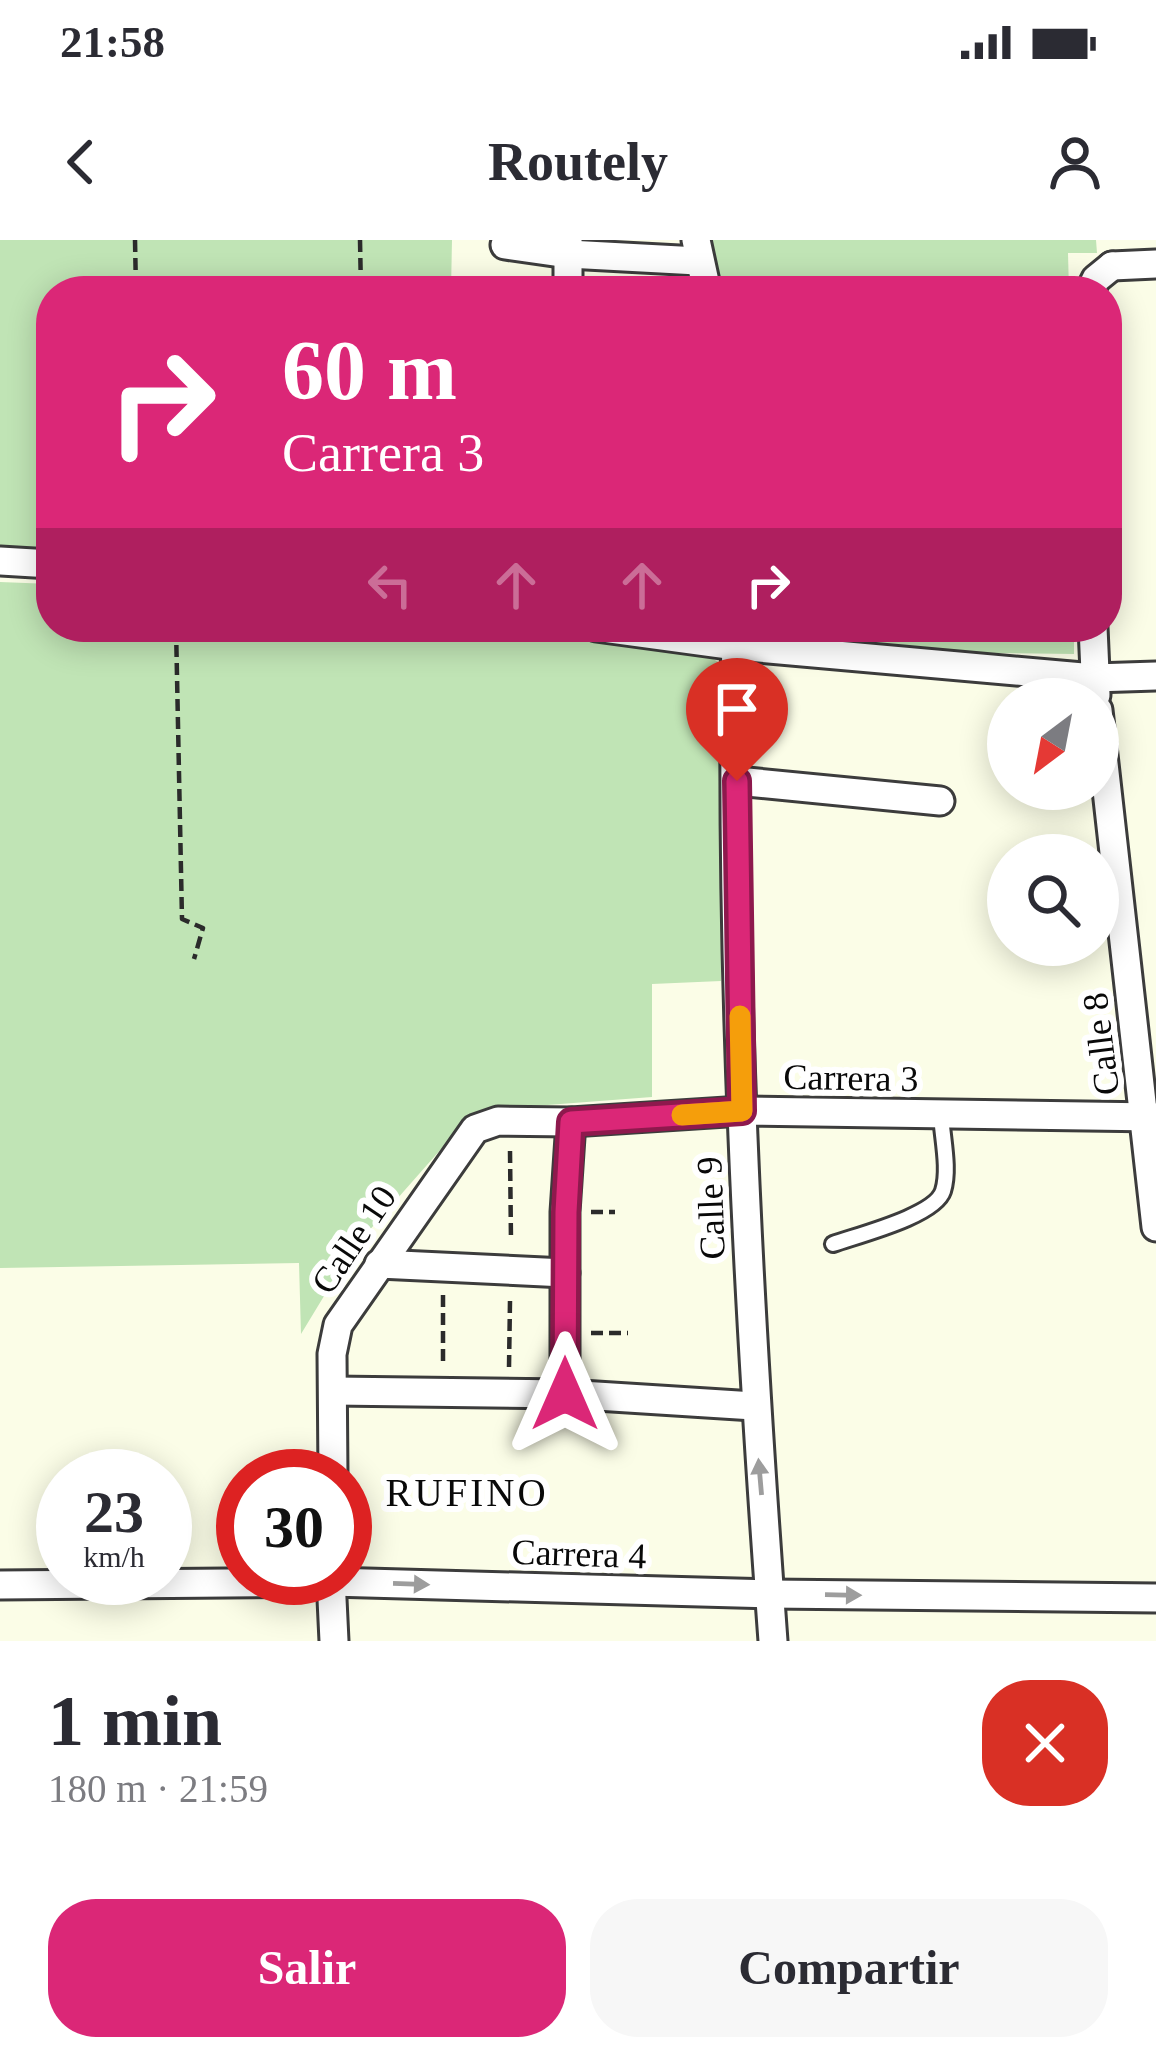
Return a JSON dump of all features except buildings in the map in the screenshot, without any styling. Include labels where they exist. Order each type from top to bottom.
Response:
[{"type":"street","points":[[505,245],[697,250]]},
{"type":"street","points":[[1113,253],[1156,264]]},
{"type":"street","points":[[0,561],[36,563]]},
{"type":"street","name":"Calle 9","points":[[736,642],[742,1111],[754,1406],[772,1641]]},
{"type":"street","points":[[777,642],[1021,678]]},
{"type":"street","points":[[1094,642],[1095,678]]},
{"type":"street","points":[[1119,684],[1156,676]]},
{"type":"street","points":[[737,781],[940,801]]},
{"type":"street","name":"Calle 8","points":[[1111,810],[1150,1117],[1156,1227]]},
{"type":"street","name":"Carrera 3","points":[[475,1129],[498,1121],[571,1122],[742,1111],[1150,1117]]},
{"type":"street","points":[[565,1394],[571,1122]]},
{"type":"street","name":"Calle 10","points":[[333,1449],[332,1354],[338,1325],[475,1129]]},
{"type":"street","points":[[380,1264],[565,1273]]},
{"type":"street","points":[[334,1391],[565,1394],[754,1406]]},
{"type":"street","name":"Carrera 4","points":[[372,1581],[769,1594],[1156,1598]]},
{"type":"street","name":"Carrera 4","points":[[0,1585],[216,1582]]},
{"type":"street","points":[[333,1605],[334,1641]]},
{"type":"lane","points":[[833,1244],[922,1212],[937,1202],[944,1189],[941,1114]]},
{"type":"path","points":[[135,240],[136,276]]},
{"type":"path","points":[[359,240],[360,276]]},
{"type":"path","points":[[176,642],[182,919],[203,928],[194,959]]},
{"type":"path","points":[[565,1333],[628,1334]]},
{"type":"green space","points":[[0,240],[452,240],[451,276],[36,276],[36,548],[0,547]]},
{"type":"green space","points":[[707,240],[1096,240],[1097,253],[1068,253],[1069,276],[712,276]]},
{"type":"green space","points":[[0,582],[36,583],[36,642],[608,642],[705,654],[718,662],[726,676],[721,981],[652,984],[652,1097],[481,1110],[464,1123],[352,1250],[301,1334],[299,1263],[0,1268]]},
{"type":"green space","points":[[854,642],[1074,642],[1074,654],[924,652]]},
{"type":"slow traffic","points":[[682,1115],[742,1111],[740,1016]]},
{"type":"district","name":"RUFINO","points":[[467,1492]]},
{"type":"route","points":[[565,1394],[571,1122],[742,1111],[737,781]]}]
